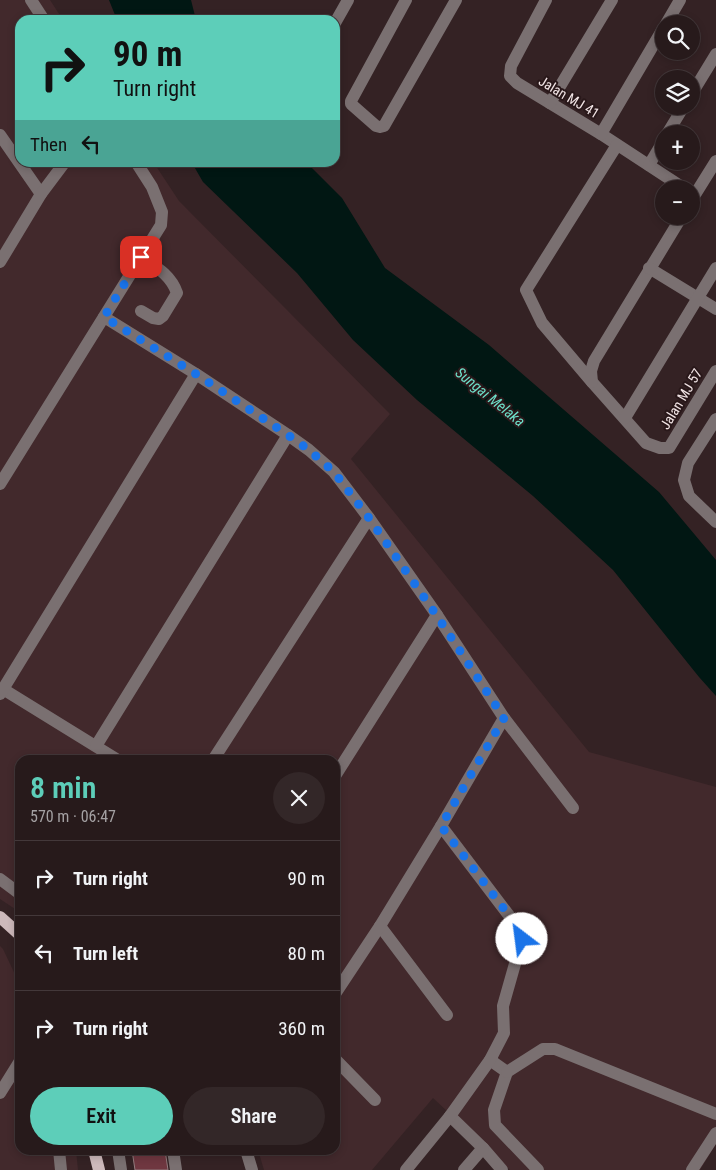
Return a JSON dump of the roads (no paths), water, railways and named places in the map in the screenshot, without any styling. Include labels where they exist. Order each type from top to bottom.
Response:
[{"type":"main road","points":[[0,917],[15,930]]},
{"type":"main road","points":[[90,1155],[92,1170]]},
{"type":"main road","points":[[95,1155],[98,1170]]},
{"type":"street","points":[[31,0],[41,15]]},
{"type":"street","points":[[340,15],[348,0]]},
{"type":"street","points":[[406,0],[352,98],[351,104],[376,126],[380,127],[384,126],[456,0]]},
{"type":"street","name":"Jalan MJ 41","points":[[546,0],[510,66],[510,76],[516,83],[617,144],[670,180]]},
{"type":"street","points":[[550,103],[612,0]]},
{"type":"street","points":[[671,15],[680,0]]},
{"type":"street","points":[[601,134],[655,42]]},
{"type":"street","points":[[700,80],[716,54]]},
{"type":"street","points":[[0,135],[15,157]]},
{"type":"street","points":[[617,144],[526,290],[542,323],[625,418],[716,268]]},
{"type":"street","points":[[649,165],[655,155]]},
{"type":"street","points":[[700,182],[716,161]]},
{"type":"street","points":[[22,167],[41,194]]},
{"type":"street","points":[[0,262],[41,194],[61,167]]},
{"type":"street","points":[[0,484],[161,225],[162,212],[152,187],[139,167]]},
{"type":"street","points":[[592,382],[594,361],[676,225]]},
{"type":"street","points":[[141,257],[162,270],[175,287],[177,293],[163,316],[159,319],[152,318],[141,311]]},
{"type":"street","points":[[650,268],[716,309]]},
{"type":"street","points":[[104,317],[196,374],[288,435],[334,472],[369,518],[437,616],[504,718],[573,808]]},
{"type":"street","name":"Jalan MJ 57","points":[[625,418],[646,443],[660,448],[669,448],[716,371]]},
{"type":"street","points":[[110,755],[2,692],[196,374]]},
{"type":"street","points":[[716,419],[688,463],[684,480],[689,496],[716,522]]},
{"type":"street","points":[[96,746],[288,435]]},
{"type":"street","points":[[216,755],[369,518]]},
{"type":"street","points":[[340,768],[437,616]]},
{"type":"street","points":[[340,986],[380,926],[504,718]]},
{"type":"street","points":[[406,1170],[450,1116],[490,1060],[504,1033],[503,1006],[522,939],[520,930],[441,826]]},
{"type":"street","points":[[0,879],[15,890]]},
{"type":"street","points":[[380,926],[447,1016]]},
{"type":"street","points":[[538,1170],[495,1125],[494,1110],[507,1072],[543,1049],[555,1049],[716,1114]]},
{"type":"street","points":[[490,1060],[507,1072]]},
{"type":"street","points":[[340,1064],[375,1100]]},
{"type":"street","points":[[0,1092],[15,1069]]},
{"type":"street","points":[[450,1116],[483,1148],[502,1170]]},
{"type":"street","points":[[692,1170],[716,1133]]},
{"type":"street","points":[[464,1170],[483,1148]]},
{"type":"street","points":[[60,1155],[61,1170]]},
{"type":"street","points":[[119,1155],[121,1170]]},
{"type":"street","points":[[173,1155],[176,1170]]},
{"type":"street","points":[[248,1155],[252,1170]]},
{"type":"water","points":[[109,0],[191,0],[195,15],[115,15]]},
{"type":"water","name":"Sungai Melaka","points":[[194,167],[311,167],[342,198],[385,268],[489,345],[659,492],[716,560],[716,696],[613,570],[533,496],[417,400],[353,340],[297,273],[203,182]]}]
